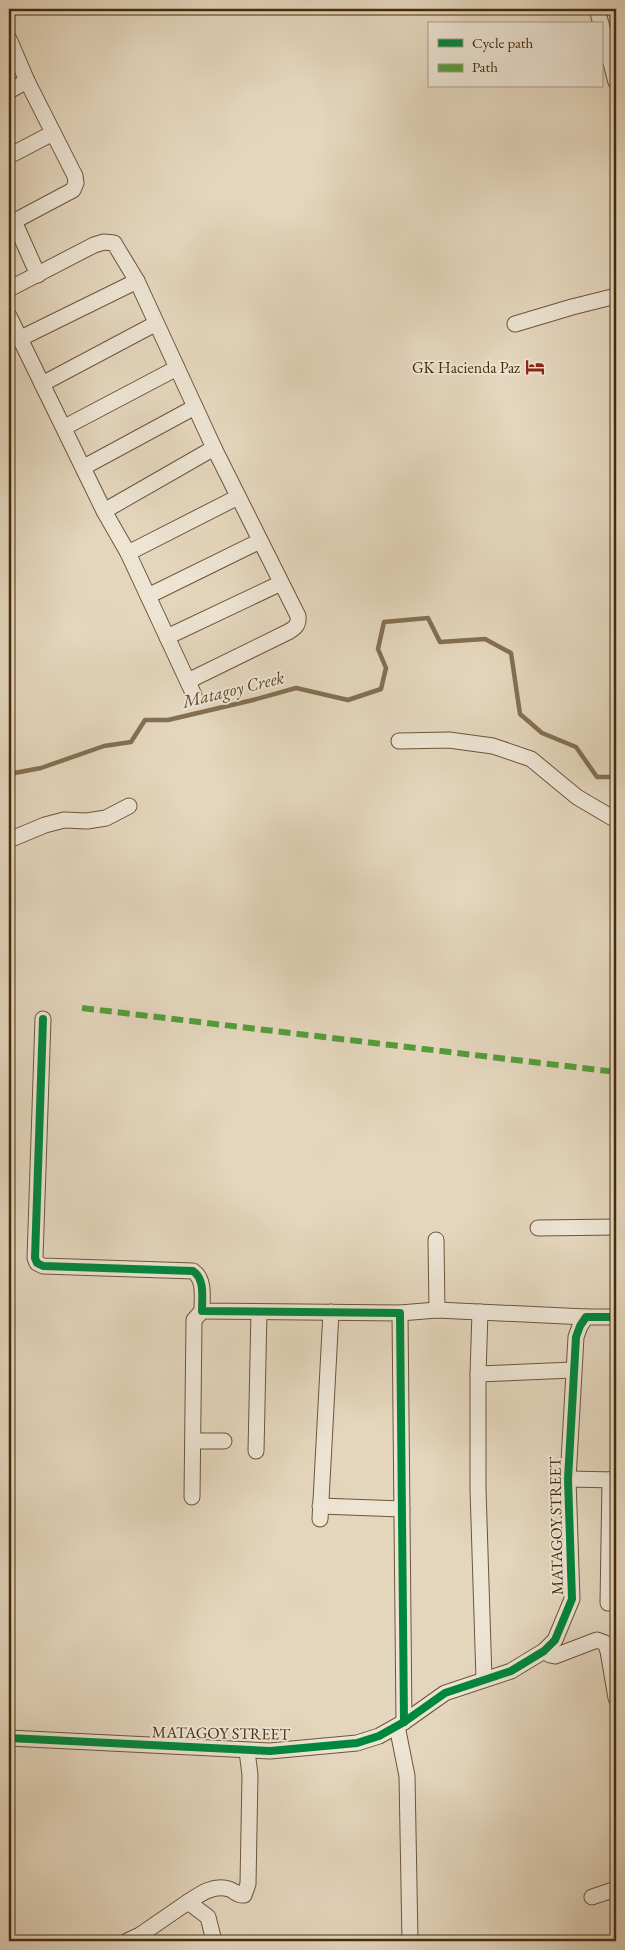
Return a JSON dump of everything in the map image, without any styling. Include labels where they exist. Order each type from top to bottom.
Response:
[{"type":"street","points":[[597,9],[600,22]]},
{"type":"street","points":[[602,28],[616,82]]},
{"type":"street","points":[[10,42],[27,81],[75,176],[76,183],[73,190],[11,222],[38,275]]},
{"type":"street","points":[[9,91],[27,81]]},
{"type":"street","points":[[9,156],[54,133]]},
{"type":"street","points":[[9,289],[94,245],[104,242],[114,243],[137,281],[155,324],[214,448],[298,616],[299,622],[296,628],[188,680]]},
{"type":"street","points":[[19,339],[137,281]]},
{"type":"street","points":[[515,324],[616,296]]},
{"type":"street","points":[[9,316],[104,511],[128,552],[194,695]]},
{"type":"street","points":[[42,384],[155,324]]},
{"type":"street","points":[[65,428],[177,368]]},
{"type":"street","points":[[84,467],[195,408]]},
{"type":"street","points":[[104,511],[214,448]]},
{"type":"street","points":[[128,552],[238,497]]},
{"type":"street","points":[[148,596],[260,541]]},
{"type":"street","points":[[168,637],[282,583]]},
{"type":"street","points":[[399,741],[449,740],[493,746],[531,759],[577,797],[616,820]]},
{"type":"street","points":[[9,840],[45,825],[64,820],[87,821],[106,818],[129,806]]},
{"type":"street","points":[[43,1019],[34,1258],[36,1263],[43,1266],[193,1271],[198,1274],[201,1280],[202,1310],[194,1320],[192,1497]]},
{"type":"street","points":[[538,1228],[616,1226]]},
{"type":"street","points":[[436,1240],[437,1310]]},
{"type":"street","points":[[202,1310],[400,1313],[437,1310],[616,1317]]},
{"type":"street","points":[[256,1451],[259,1312]]},
{"type":"street","points":[[330,1312],[320,1513],[402,1509]]},
{"type":"street","points":[[480,1312],[478,1489],[484,1679]]},
{"type":"street","points":[[400,1313],[402,1509],[401,1724],[407,1776],[410,1941]]},
{"type":"street","name":"MATAGOY STREET","points":[[9,1738],[247,1751],[357,1744],[379,1736],[401,1724],[445,1692],[511,1671],[544,1650],[555,1640],[572,1599],[568,1479],[573,1370],[576,1337],[586,1317]]},
{"type":"street","points":[[478,1374],[573,1370]]},
{"type":"street","points":[[194,1441],[224,1441]]},
{"type":"street","points":[[568,1479],[613,1480],[612,1582],[608,1603]]},
{"type":"street","points":[[544,1650],[550,1655],[555,1656],[597,1640],[605,1643],[616,1698]]},
{"type":"street","points":[[127,1941],[140,1935],[207,1890],[222,1887],[241,1896],[244,1895],[248,1884],[250,1775],[247,1751]]},
{"type":"street","points":[[592,1897],[616,1889]]},
{"type":"street","points":[[188,1902],[208,1917],[214,1941]]},
{"type":"waterway","name":"Matagoy Creek","points":[[9,774],[41,768],[104,746],[131,742],[145,720],[168,720],[296,688],[348,700],[381,689],[386,668],[378,649],[384,622],[428,618],[440,642],[485,639],[511,653],[520,714],[542,733],[576,747],[597,777],[616,777]]},
{"type":"marked path","points":[[82,1008],[616,1072]]},
{"type":"cycle path","points":[[43,1019],[35,1258],[37,1263],[43,1266],[193,1271],[197,1274],[201,1283],[202,1311],[400,1313],[404,1722]]},
{"type":"cycle path","points":[[9,1738],[270,1751],[357,1743],[379,1736],[404,1722],[445,1693],[511,1671],[544,1651],[555,1640],[572,1599],[568,1479],[576,1337],[586,1317],[616,1317]]},
{"type":"place","name":"GK Hacienda Paz","points":[[535,367]]}]
